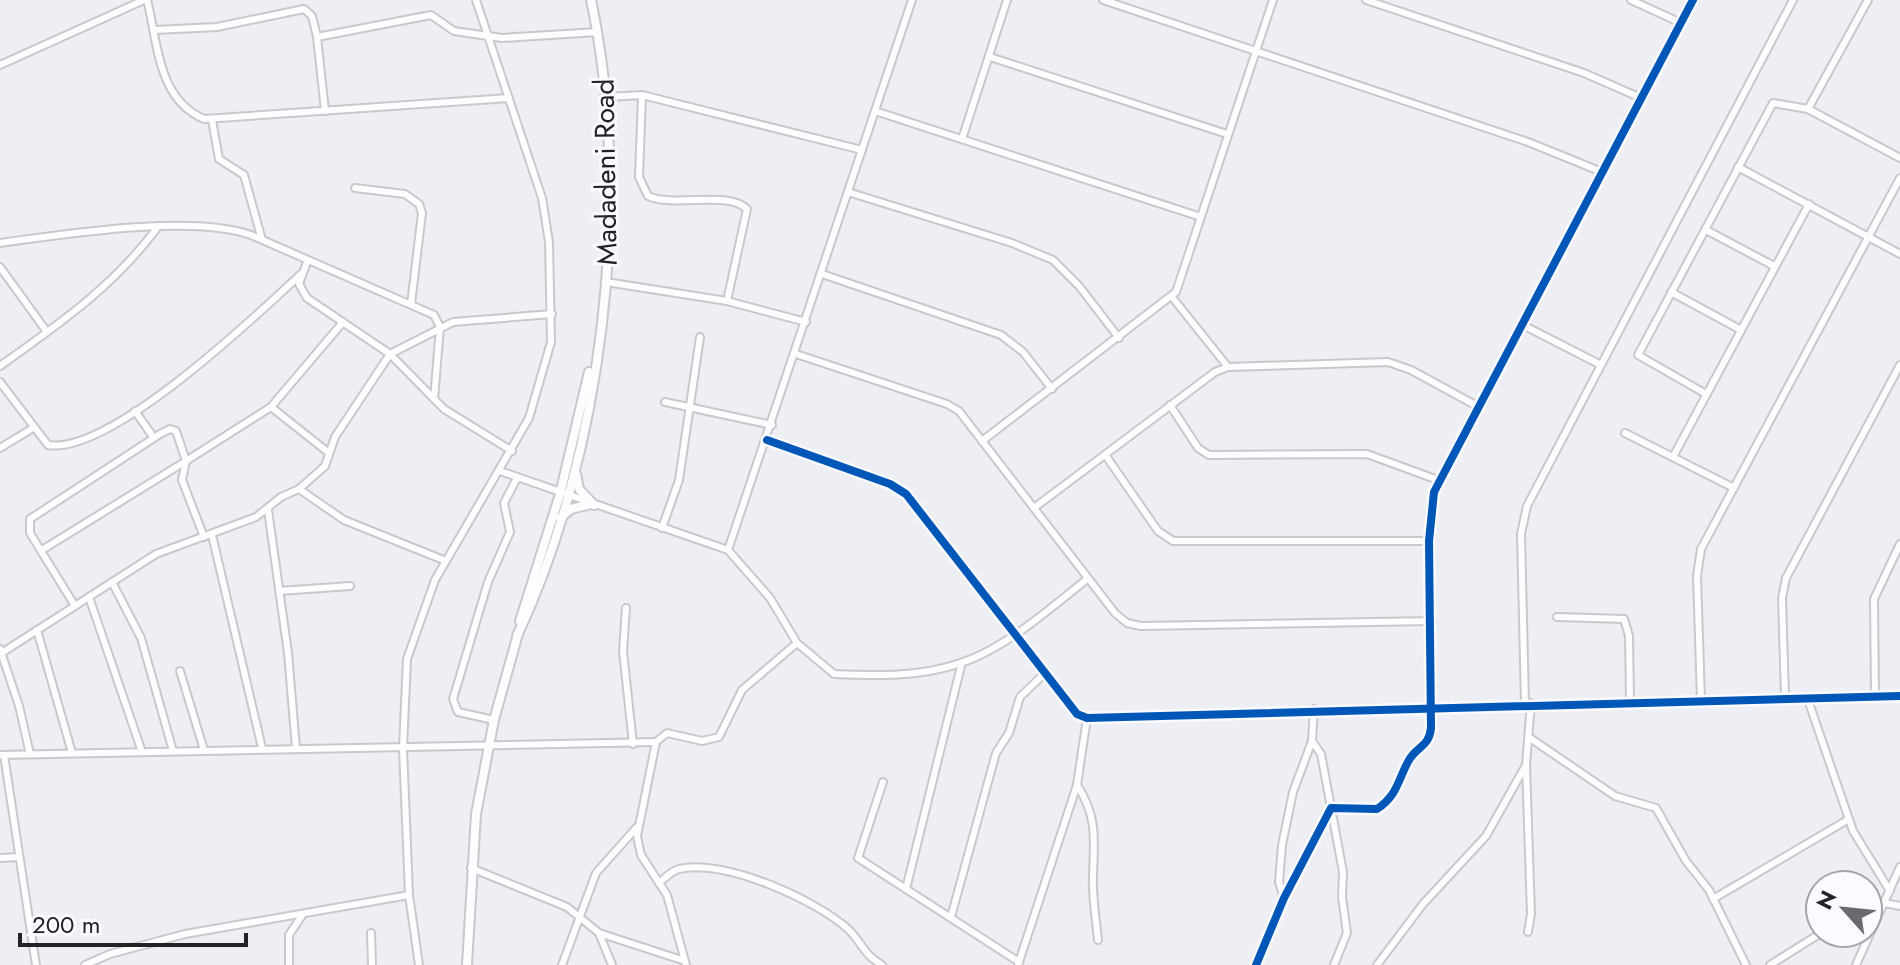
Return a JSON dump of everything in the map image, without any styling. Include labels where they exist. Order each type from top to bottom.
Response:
[{"type":"street","points":[[0,65],[145,0],[159,64],[177,96],[192,114],[212,120],[509,98]]},
{"type":"street","points":[[419,965],[409,895],[403,748],[407,659],[423,609],[446,561],[529,418],[551,342],[549,242],[542,198],[476,0]]},
{"type":"street","name":"Madadeni Road","points":[[467,965],[476,814],[494,720],[517,636],[575,462],[598,344],[606,282],[610,194],[606,97],[591,0]]},
{"type":"street","points":[[728,550],[912,0]]},
{"type":"street","points":[[962,139],[1007,0]]},
{"type":"street","points":[[1103,0],[1528,142],[1602,172]]},
{"type":"street","points":[[982,441],[1172,297],[1181,284],[1227,134],[1273,0]]},
{"type":"street","points":[[1366,0],[1584,73],[1641,98]]},
{"type":"street","points":[[1631,0],[1681,23]]},
{"type":"street","points":[[1331,808],[1377,809],[1396,793],[1409,759],[1428,743],[1432,621],[1429,541],[1432,499],[1438,480],[1693,0]]},
{"type":"street","points":[[1528,932],[1531,914],[1526,765],[1530,738],[1523,519],[1793,0]]},
{"type":"street","points":[[1808,109],[1868,0]]},
{"type":"street","points":[[154,30],[217,27],[304,9],[312,16],[317,37],[325,111]]},
{"type":"street","points":[[317,37],[431,15],[454,31],[507,38],[598,32]]},
{"type":"street","points":[[990,57],[1227,134]]},
{"type":"street","points":[[606,97],[642,95],[862,150]]},
{"type":"street","points":[[642,95],[639,177],[648,196],[742,204],[747,209],[727,301]]},
{"type":"street","points":[[1706,394],[1638,355],[1773,103],[1808,109],[1900,158]]},
{"type":"street","points":[[875,111],[1201,217]]},
{"type":"street","points":[[212,120],[219,159],[244,175],[262,240]]},
{"type":"street","points":[[1738,167],[1900,254]]},
{"type":"street","points":[[1701,700],[1698,558],[1900,178]]},
{"type":"street","points":[[355,188],[405,194],[419,204],[422,213],[411,304]]},
{"type":"street","points":[[848,192],[1012,243],[1053,260],[1079,286],[1119,338]]},
{"type":"street","points":[[1673,457],[1809,204]]},
{"type":"street","points":[[0,243],[73,233],[222,226],[262,240],[434,315],[440,327],[434,399]]},
{"type":"street","points":[[0,366],[101,292],[128,266],[157,228]]},
{"type":"street","points":[[1706,230],[1774,266]]},
{"type":"street","points":[[307,262],[299,284],[307,298],[390,354],[434,399],[460,420],[512,451]]},
{"type":"street","points":[[0,267],[47,332]]},
{"type":"street","points":[[0,382],[48,445],[69,444],[98,433],[135,411],[209,358],[301,274]]},
{"type":"street","points":[[822,274],[1001,335],[1023,352],[1052,389]]},
{"type":"street","points":[[606,282],[727,301],[806,322]]},
{"type":"street","points":[[1671,292],[1741,330]]},
{"type":"street","points":[[1172,297],[1228,367]]},
{"type":"street","points":[[30,754],[1,652],[156,554],[212,535],[268,510],[281,497],[299,489],[322,469],[335,437],[390,354],[453,322],[552,314]]},
{"type":"street","points":[[42,550],[271,407],[343,322]]},
{"type":"street","points":[[1521,324],[1601,365]]},
{"type":"street","points":[[662,528],[679,480],[700,337]]},
{"type":"street","name":"Madadeni Road","points":[[517,636],[560,519],[598,344]]},
{"type":"street","points":[[796,354],[947,404],[959,411],[1120,618],[1141,626],[1432,621]]},
{"type":"street","points":[[1034,508],[1170,405],[1228,367],[1388,362],[1411,370],[1477,406]]},
{"type":"street","points":[[1785,697],[1782,598],[1786,578],[1900,365]]},
{"type":"street","points":[[665,402],[772,425]]},
{"type":"street","points":[[1170,405],[1198,448],[1209,455],[1367,454],[1438,480]]},
{"type":"street","points":[[271,407],[329,453]]},
{"type":"street","points":[[135,411],[154,438]]},
{"type":"street","points":[[0,448],[33,428]]},
{"type":"street","points":[[75,606],[28,528],[30,519],[170,429],[176,431],[187,454],[182,480],[204,537]]},
{"type":"street","points":[[1625,433],[1734,488]]},
{"type":"street","points":[[767,440],[890,484],[906,494],[1077,714],[1087,718],[1528,703],[1900,696]]},
{"type":"street","points":[[1106,456],[1158,531],[1173,541],[1429,541]]},
{"type":"street","points":[[575,462],[577,485],[592,504]]},
{"type":"street","points":[[500,471],[563,496],[728,550],[770,598],[797,643],[834,674],[921,673],[961,666],[1016,637],[1087,579]]},
{"type":"street","points":[[494,720],[458,712],[453,699],[488,582],[510,532],[504,507],[517,478]]},
{"type":"street","points":[[299,489],[344,520],[446,561]]},
{"type":"street","points":[[560,519],[571,509],[592,504]]},
{"type":"street","points":[[268,510],[296,748]]},
{"type":"street","points":[[212,535],[262,748]]},
{"type":"street","points":[[1875,695],[1874,599],[1900,544]]},
{"type":"street","points":[[112,582],[138,630],[173,751]]},
{"type":"street","points":[[279,591],[350,586]]},
{"type":"street","points":[[89,597],[142,752]]},
{"type":"street","points":[[626,608],[623,630],[625,693],[633,744]]},
{"type":"street","points":[[1557,617],[1624,619],[1629,636],[1630,701]]},
{"type":"street","points":[[37,630],[72,753]]},
{"type":"street","points":[[36,965],[2,755],[262,748],[403,748],[490,743],[633,744],[656,742],[667,733],[702,741],[719,737],[742,690],[797,643]]},
{"type":"street","points":[[906,889],[961,666]]},
{"type":"street","points":[[180,671],[204,750]]},
{"type":"street","points":[[951,917],[996,753],[1009,733],[1018,700],[1045,673]]},
{"type":"street","points":[[1807,697],[1849,819],[1878,875],[1890,891]]},
{"type":"street","points":[[1284,898],[1279,882],[1284,832],[1302,759],[1312,741],[1314,709]]},
{"type":"street","points":[[883,782],[858,858],[1019,963],[1077,785],[1087,718]]},
{"type":"street","points":[[1530,738],[1615,796],[1656,808],[1713,899],[1746,965]]},
{"type":"street","points":[[1312,741],[1321,754],[1343,872],[1342,897],[1347,933],[1334,965]]},
{"type":"street","points":[[656,742],[637,827],[641,855],[667,895],[685,963]]},
{"type":"street","points":[[1377,965],[1423,904],[1486,836],[1526,765]]},
{"type":"street","points":[[1077,785],[1087,800],[1096,830],[1093,876],[1098,940]]},
{"type":"street","points":[[1256,965],[1284,898],[1331,808]]},
{"type":"street","points":[[1713,899],[1849,819]]},
{"type":"street","points":[[562,965],[579,913],[603,863],[637,827]]},
{"type":"street","points":[[0,858],[18,857]]},
{"type":"street","points":[[1856,965],[1900,867]]},
{"type":"street","points":[[471,868],[579,913],[599,933],[612,965]]},
{"type":"street","points":[[659,883],[680,868],[700,868],[741,876],[805,898],[848,929],[866,956],[882,965]]},
{"type":"street","points":[[85,965],[110,954],[185,934],[409,895]]},
{"type":"street","points":[[1885,903],[1900,906]]},
{"type":"street","points":[[289,965],[289,935],[303,913]]},
{"type":"street","points":[[371,933],[372,965]]},
{"type":"street","points":[[599,933],[685,963]]},
{"type":"street","points":[[1770,965],[1804,944]]},
{"type":"cycle path","points":[[1256,965],[1284,898],[1331,808],[1377,809],[1397,786],[1412,755],[1428,739],[1431,728],[1429,541],[1434,492],[1693,0]]},
{"type":"cycle path","points":[[767,440],[890,484],[906,494],[1077,714],[1087,718],[1900,696]]}]
